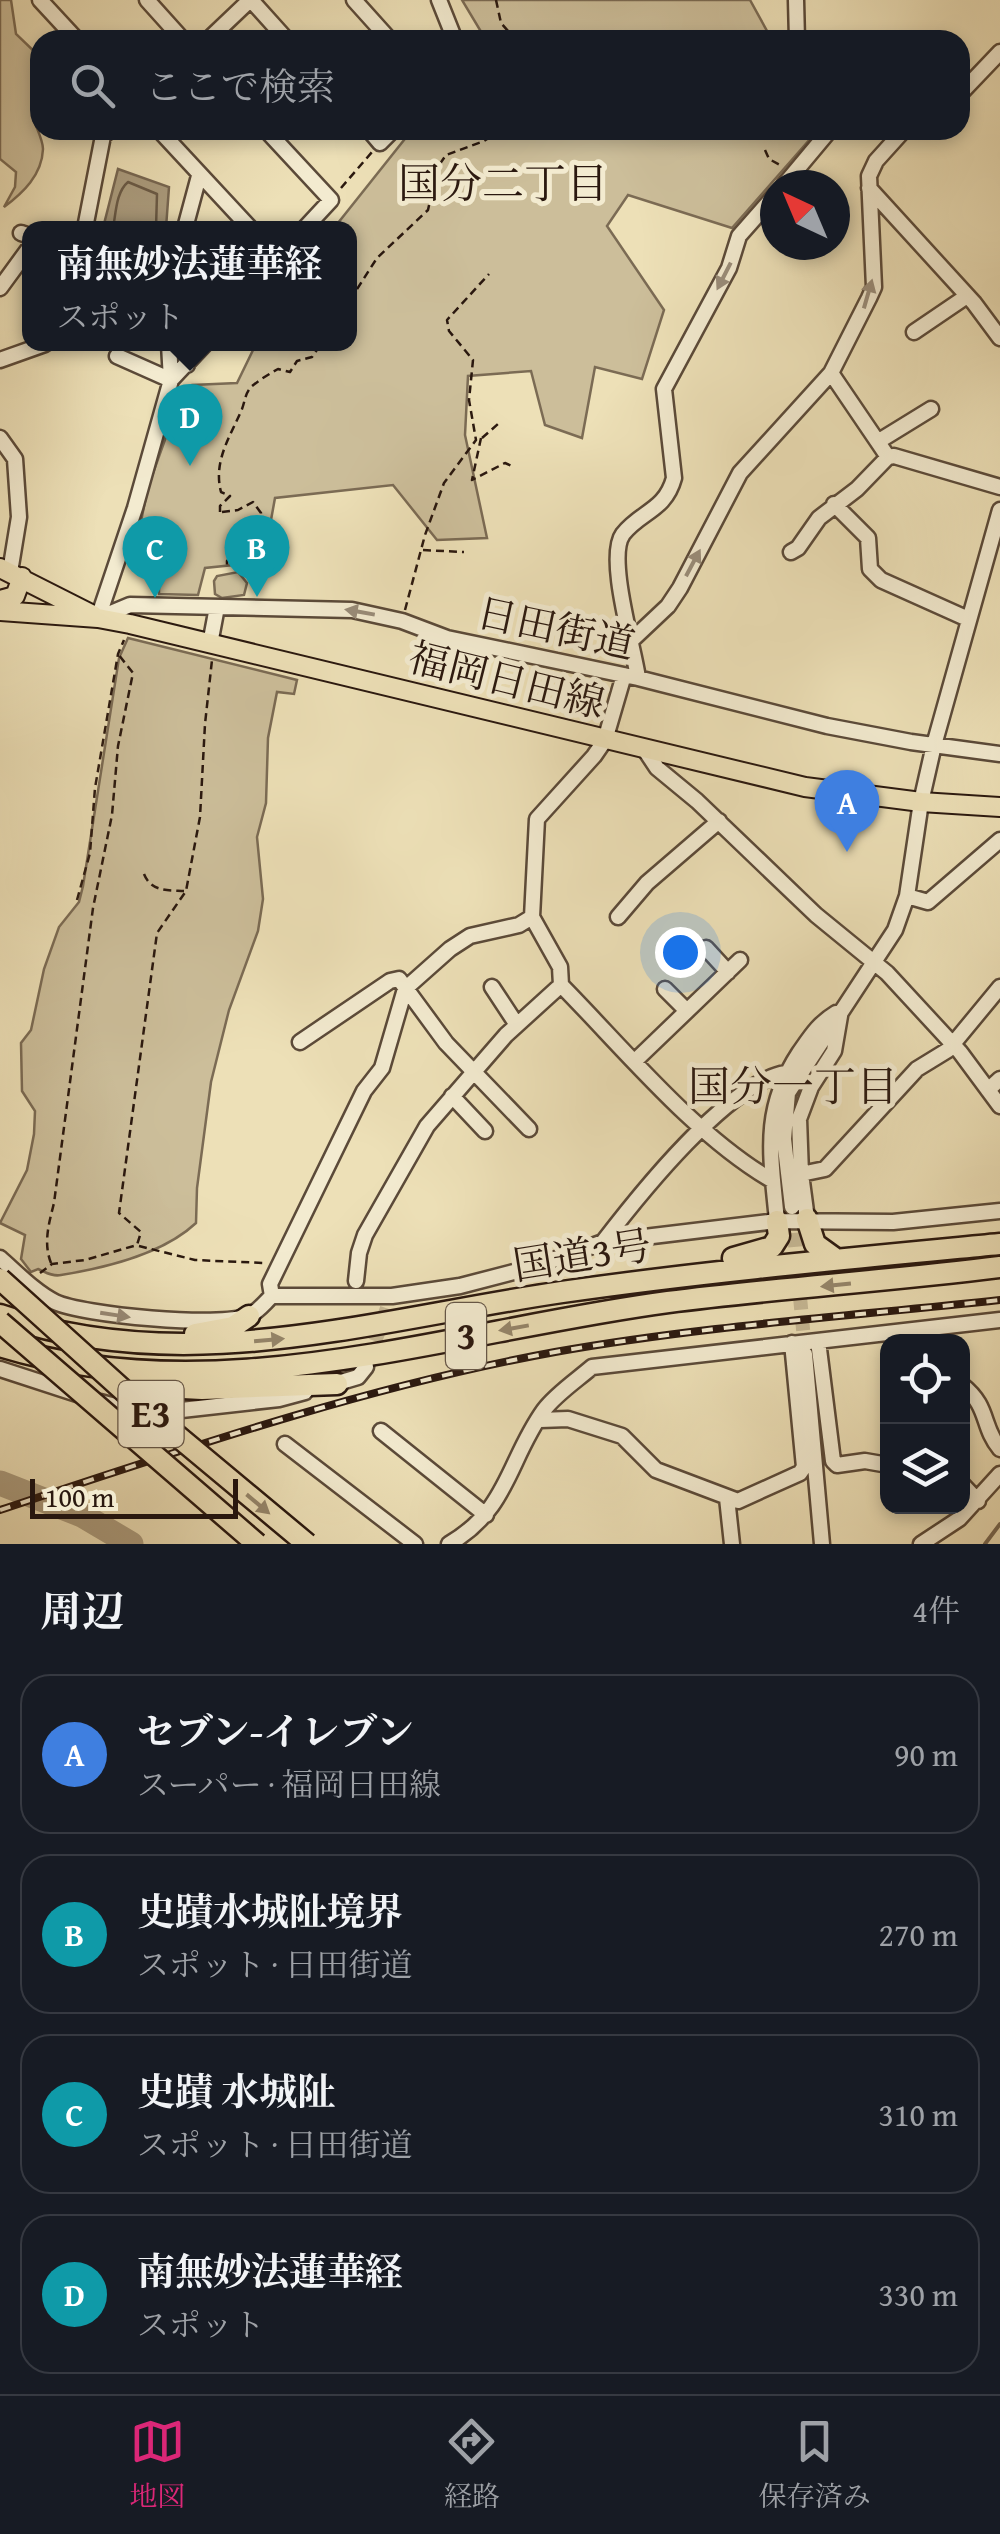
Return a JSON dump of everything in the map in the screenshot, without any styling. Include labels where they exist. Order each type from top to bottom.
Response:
[{"type":"highway","points":[[634,1282],[764,1251],[778,1242],[792,1216],[814,1244],[833,1257]]},
{"type":"highway","name":"3","points":[[926,1250],[1000,1234]]},
{"type":"highway","name":"国道3号","points":[[0,1319],[46,1332],[222,1344],[292,1338],[634,1282],[833,1257],[1000,1244]]},
{"type":"highway","name":"国道3号","points":[[0,1346],[48,1361],[128,1371],[184,1372],[316,1363],[668,1302],[1000,1271]]},
{"type":"highway","name":"E3","points":[[0,1279],[134,1399],[307,1544]]},
{"type":"highway","points":[[149,1342],[221,1330],[249,1316]]},
{"type":"highway","name":"E3","points":[[0,1319],[257,1544]]},
{"type":"highway","points":[[128,1371],[183,1388],[336,1384]]},
{"type":"main road","points":[[11,572],[98,618]]},
{"type":"main road","points":[[0,600],[15,596],[11,572]]},
{"type":"main road","name":"福岡日田線","points":[[0,611],[130,624],[805,788],[1000,807]]},
{"type":"street","points":[[40,0],[68,30]]},
{"type":"street","points":[[146,0],[174,30]]},
{"type":"street","points":[[218,30],[250,0],[278,30]]},
{"type":"street","points":[[354,0],[381,30]]},
{"type":"street","points":[[439,0],[450,30]]},
{"type":"street","points":[[796,0],[797,30]]},
{"type":"street","points":[[970,84],[1000,52]]},
{"type":"street","points":[[87,221],[102,140]]},
{"type":"street","points":[[168,140],[243,221]]},
{"type":"street","points":[[276,140],[332,198],[311,221]]},
{"type":"street","points":[[377,140],[380,143],[383,140]]},
{"type":"street","points":[[792,170],[821,140]]},
{"type":"street","points":[[633,638],[668,606],[680,588],[740,473],[831,372],[874,287],[869,176],[876,161],[895,140]]},
{"type":"street","points":[[188,221],[199,176]]},
{"type":"street","points":[[869,188],[968,296],[1000,338]]},
{"type":"street","points":[[760,212],[739,236],[729,268],[664,389],[674,478],[666,500],[629,528],[616,548],[621,598],[633,638],[631,677],[594,756],[537,818],[532,917],[560,967],[562,985],[702,1128],[741,1162],[773,1180]]},
{"type":"street","points":[[0,288],[22,258]]},
{"type":"street","points":[[914,332],[968,296]]},
{"type":"street","points":[[0,360],[25,351]]},
{"type":"street","points":[[98,618],[135,508],[171,380],[170,351]]},
{"type":"street","points":[[186,351],[187,364]]},
{"type":"street","points":[[171,380],[199,351]]},
{"type":"street","points":[[117,356],[171,380]]},
{"type":"street","points":[[831,372],[888,458]]},
{"type":"street","points":[[879,441],[931,409]]},
{"type":"street","points":[[0,438],[15,459],[19,517],[11,572]]},
{"type":"street","points":[[791,552],[818,518],[894,456],[1000,486]]},
{"type":"street","points":[[834,504],[868,538],[870,569],[880,580],[968,619]]},
{"type":"street","points":[[792,1216],[784,1139],[786,1102],[794,1081],[876,964],[895,930],[907,896],[934,745],[1000,512]]},
{"type":"street","name":"日田街道","points":[[98,618],[130,605],[352,610],[402,621],[447,638],[631,677],[828,726],[1000,754]]},
{"type":"street","points":[[213,645],[217,606]]},
{"type":"street","points":[[646,750],[657,768],[876,964],[994,1084],[1000,1106]]},
{"type":"street","points":[[618,916],[647,883],[719,821]]},
{"type":"street","points":[[907,896],[928,902],[1000,840]]},
{"type":"street","points":[[272,1296],[270,1284],[364,1091],[382,1068],[405,989],[450,948],[470,936],[519,925],[532,917]]},
{"type":"street","points":[[706,948],[728,972]]},
{"type":"street","points":[[633,1057],[740,960]]},
{"type":"street","points":[[300,1042],[390,981],[398,980],[473,1072],[530,1129]]},
{"type":"street","points":[[356,1282],[358,1253],[365,1235],[427,1126],[517,1025],[562,985]]},
{"type":"street","points":[[492,987],[517,1025]]},
{"type":"street","points":[[801,1174],[825,1169],[918,1068],[952,1044],[1000,987]]},
{"type":"street","points":[[665,989],[687,1011]]},
{"type":"street","points":[[792,1216],[773,1180],[771,1118],[786,1074],[818,1024],[841,1010]]},
{"type":"street","points":[[792,1216],[801,1174],[801,1111],[834,1050],[841,1010]]},
{"type":"street","points":[[603,1242],[643,1190],[702,1128],[767,1076],[786,1074]]},
{"type":"street","points":[[452,1096],[486,1131]]},
{"type":"street","points":[[0,1258],[54,1302],[72,1308],[138,1319],[228,1319],[249,1316],[272,1296],[389,1302],[524,1270],[603,1242],[792,1216],[894,1222],[1000,1210]]},
{"type":"street","points":[[927,1334],[1000,1320]]},
{"type":"street","points":[[449,1544],[470,1532],[486,1515],[545,1409],[592,1366],[818,1340],[880,1337]]},
{"type":"street","points":[[818,1340],[833,1461],[837,1465],[865,1460],[880,1463]]},
{"type":"street","points":[[540,1420],[568,1419],[622,1436],[656,1470],[738,1501],[800,1473],[804,1467],[792,1343]]},
{"type":"street","points":[[805,1354],[822,1544]]},
{"type":"street","points":[[0,1369],[115,1408],[146,1414],[279,1398],[358,1377],[366,1367]]},
{"type":"street","points":[[970,1393],[980,1402],[993,1441],[1000,1449]]},
{"type":"street","points":[[381,1431],[486,1515]]},
{"type":"street","points":[[286,1444],[415,1544]]},
{"type":"street","points":[[922,1544],[959,1519],[1000,1474]]},
{"type":"street","points":[[970,1492],[978,1501]]},
{"type":"street","points":[[727,1498],[732,1544]]},
{"type":"path","points":[[496,0],[501,23],[507,30]]},
{"type":"path","points":[[357,289],[377,258],[428,210],[431,177],[446,155],[484,141]]},
{"type":"path","points":[[332,198],[380,143]]},
{"type":"path","points":[[765,150],[781,170]]},
{"type":"path","points":[[489,274],[448,320],[449,331],[473,360],[468,400],[479,439],[472,480],[506,463],[514,467]]},
{"type":"path","points":[[228,566],[227,560],[259,530],[261,522],[261,513],[252,502],[238,510],[219,509],[230,496],[221,492],[217,476],[229,431],[250,388],[278,369],[290,372],[296,362],[312,357],[316,351]]},
{"type":"path","points":[[402,621],[444,483],[479,439],[498,424]]},
{"type":"path","points":[[421,550],[464,552]]},
{"type":"path","points":[[76,900],[90,853],[95,788],[118,654],[130,624]]},
{"type":"path","points":[[138,1245],[141,1232],[119,1213],[157,933],[186,892],[200,816],[213,645]]},
{"type":"path","points":[[52,1264],[47,1253],[47,1230],[54,1203],[93,908],[112,815],[118,746],[133,673],[118,654]]},
{"type":"path","points":[[144,874],[151,885],[160,889],[186,892]]},
{"type":"path","points":[[26,1281],[52,1264],[85,1260],[138,1245]]},
{"type":"path","points":[[138,1245],[145,1250],[195,1260],[280,1264]]},
{"type":"shaded area","points":[[0,0],[11,0],[16,34],[30,47],[30,140],[41,140],[43,149],[30,182],[4,207],[15,187],[16,172],[0,159]]},
{"type":"shaded area","points":[[462,0],[750,0],[766,30],[480,30]]},
{"type":"shaded area","points":[[404,140],[809,140],[783,170],[760,170],[760,196],[732,228],[628,195],[607,226],[664,310],[642,379],[595,367],[582,438],[545,425],[531,371],[468,376],[465,435],[487,538],[437,540],[393,485],[275,498],[269,531],[243,564],[205,568],[198,595],[159,594],[159,550],[139,531],[148,487],[181,395],[192,385],[237,383],[253,351],[357,351],[357,221],[340,221]]},
{"type":"shaded area","points":[[238,572],[247,583],[244,595],[222,598],[215,594],[217,576]]},
{"type":"shaded area","points":[[128,638],[297,680],[294,694],[277,692],[268,738],[266,803],[257,837],[263,899],[258,931],[229,1010],[211,1082],[196,1223],[167,1243],[133,1258],[55,1275],[38,1269],[31,1272],[21,1259],[25,1235],[0,1223],[27,1170],[34,1134],[35,1111],[22,1091],[21,1043],[31,1030],[44,969],[59,927],[79,902],[119,658]]},
{"type":"water","points":[[118,169],[169,187],[167,221],[105,221]]},
{"type":"waterway","points":[[0,1483],[82,1515],[131,1544]]},
{"type":"waterway","points":[[985,1544],[1000,1524]]},
{"type":"tunnel","points":[[792,1212],[805,1350]]},
{"type":"tunnel","points":[[368,1361],[387,1308]]},
{"type":"railway","points":[[0,1510],[275,1421],[485,1366],[666,1335],[1000,1300]]},
{"type":"place","name":"南無妙法蓮華経","points":[[190,466]]},
{"type":"place","name":"史蹟水城阯境界","points":[[257,597]]},
{"type":"place","name":"史蹟 水城阯","points":[[155,598]]},
{"type":"place","name":"セブン-イレブン","points":[[847,852]]},
{"type":"district","name":"国分二丁目","points":[[503,183]]},
{"type":"district","name":"国分一丁目","points":[[793,1086]]}]
